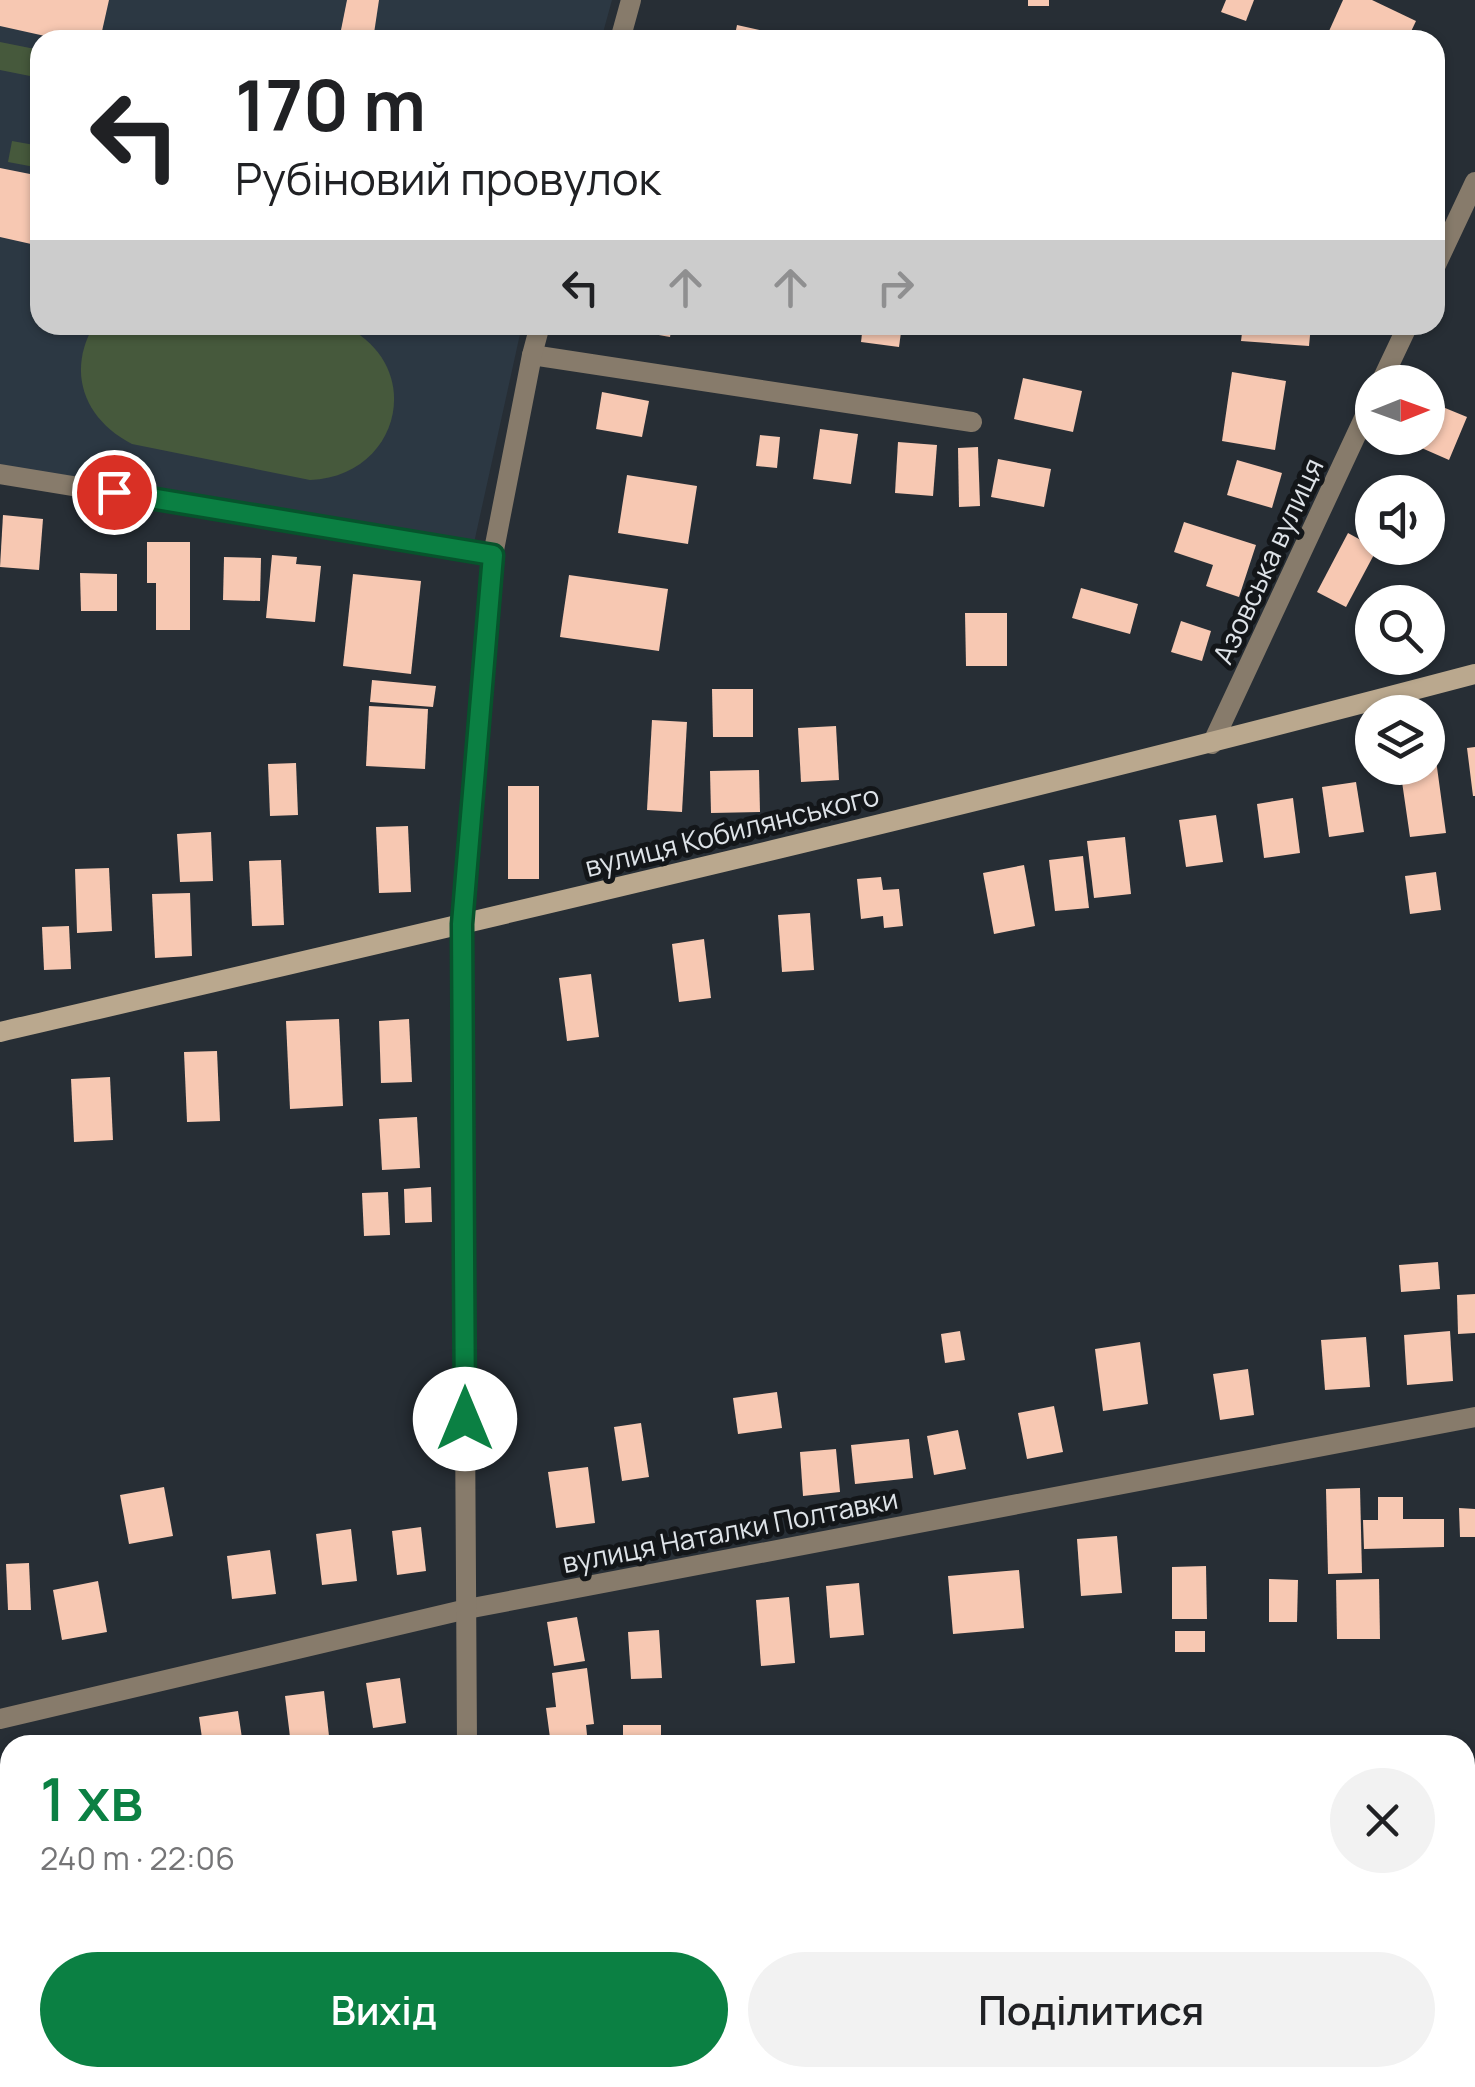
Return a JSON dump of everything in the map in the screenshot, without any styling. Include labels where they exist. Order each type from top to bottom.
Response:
[{"type":"main road","name":"вулиця Кобилянського","points":[[0,1032],[1212,744],[1475,674]]},
{"type":"street","points":[[623,30],[631,0]]},
{"type":"street","points":[[1445,246],[1475,182]]},
{"type":"street","points":[[467,1735],[462,924],[493,555],[537,335]]},
{"type":"street","points":[[1389,365],[1403,335]]},
{"type":"street","points":[[532,355],[972,422]]},
{"type":"street","name":"Азовська вулиця","points":[[1212,744],[1355,437]]},
{"type":"street","points":[[0,474],[493,555]]},
{"type":"street","name":"вулиця Наталки Полтавки","points":[[0,1719],[467,1610],[1475,1416]]},
{"type":"shaded area","points":[[0,0],[612,0],[604,30],[30,30],[30,335],[520,335],[474,543],[0,465]]},
{"type":"green space","points":[[0,42],[30,48],[30,76],[0,70]]},
{"type":"green space","points":[[12,141],[30,144],[30,166],[8,162]]},
{"type":"green space","points":[[90,335],[358,335],[369,342],[386,365],[393,390],[392,415],[383,439],[366,459],[341,474],[310,480],[132,444],[102,422],[85,394],[81,377]]},
{"type":"building","points":[[0,0],[109,0],[102,30],[30,33],[0,26]]},
{"type":"building","points":[[347,0],[379,0],[374,30],[341,30]]},
{"type":"building","points":[[1028,0],[1049,0],[1049,6],[1028,6]]},
{"type":"building","points":[[1226,0],[1254,0],[1246,21],[1221,12]]},
{"type":"building","points":[[1343,0],[1372,0],[1416,21],[1412,30],[1330,30]]},
{"type":"building","points":[[0,168],[30,174],[30,244],[0,237]]},
{"type":"building","points":[[862,335],[901,335],[899,347],[861,342]]},
{"type":"building","points":[[1242,335],[1310,335],[1309,346],[1241,341]]},
{"type":"building","points":[[1232,372],[1286,381],[1275,450],[1222,441]]},
{"type":"building","points":[[1023,378],[1082,391],[1073,432],[1014,419]]},
{"type":"building","points":[[602,392],[649,401],[642,437],[596,429]]},
{"type":"building","points":[[1445,408],[1467,417],[1449,460],[1438,455],[1445,455]]},
{"type":"building","points":[[820,429],[858,434],[851,484],[813,479]]},
{"type":"building","points":[[760,435],[780,437],[777,468],[756,466]]},
{"type":"building","points":[[898,442],[937,445],[933,496],[895,493]]},
{"type":"building","points":[[978,447],[980,506],[959,507],[958,448]]},
{"type":"building","points":[[998,459],[1051,469],[1044,507],[991,497]]},
{"type":"building","points":[[1237,460],[1282,473],[1272,508],[1227,495]]},
{"type":"building","points":[[627,475],[697,486],[688,544],[618,533]]},
{"type":"building","points":[[3,515],[43,519],[39,570],[0,567]]},
{"type":"building","points":[[1184,522],[1256,545],[1239,597],[1206,586],[1213,565],[1174,552]]},
{"type":"building","points":[[1348,533],[1355,537],[1355,565],[1368,565],[1346,607],[1317,592]]},
{"type":"building","points":[[147,542],[190,542],[190,630],[156,630],[156,583],[147,583]]},
{"type":"building","points":[[272,555],[297,557],[296,564],[321,566],[315,622],[266,618]]},
{"type":"building","points":[[224,557],[261,558],[260,601],[223,600]]},
{"type":"building","points":[[80,573],[117,574],[117,611],[81,611]]},
{"type":"building","points":[[353,574],[421,581],[411,674],[343,666]]},
{"type":"building","points":[[569,575],[668,589],[659,651],[560,637]]},
{"type":"building","points":[[1081,588],[1138,604],[1130,634],[1072,618]]},
{"type":"building","points":[[965,613],[1007,613],[1007,666],[966,666]]},
{"type":"building","points":[[1181,621],[1211,631],[1202,661],[1171,652]]},
{"type":"building","points":[[372,680],[436,686],[433,707],[370,702]]},
{"type":"building","points":[[712,689],[753,689],[753,737],[713,737]]},
{"type":"building","points":[[369,706],[428,709],[425,769],[366,766]]},
{"type":"building","points":[[652,720],[687,722],[682,812],[647,810]]},
{"type":"building","points":[[836,726],[839,780],[801,782],[798,728]]},
{"type":"building","points":[[1475,747],[1475,796],[1473,796],[1467,748]]},
{"type":"building","points":[[296,763],[298,815],[270,816],[268,764]]},
{"type":"building","points":[[759,770],[760,812],[711,813],[710,771]]},
{"type":"building","points":[[1355,782],[1364,832],[1329,837],[1322,787]]},
{"type":"building","points":[[1402,785],[1439,785],[1446,833],[1410,837]]},
{"type":"building","points":[[508,786],[539,786],[539,879],[508,879]]},
{"type":"building","points":[[1293,798],[1300,853],[1264,858],[1257,804]]},
{"type":"building","points":[[1216,815],[1223,862],[1186,867],[1179,820]]},
{"type":"building","points":[[408,826],[411,892],[379,893],[376,827]]},
{"type":"building","points":[[211,832],[213,881],[180,882],[177,834]]},
{"type":"building","points":[[1125,837],[1131,894],[1094,898],[1087,841]]},
{"type":"building","points":[[1083,856],[1089,908],[1055,911],[1049,860]]},
{"type":"building","points":[[281,860],[284,925],[252,926],[249,861]]},
{"type":"building","points":[[1024,865],[1035,926],[994,934],[983,873]]},
{"type":"building","points":[[109,868],[112,931],[77,933],[75,869]]},
{"type":"building","points":[[1436,872],[1441,910],[1410,914],[1405,876]]},
{"type":"building","points":[[881,877],[883,890],[899,889],[903,926],[884,928],[883,916],[861,919],[857,879]]},
{"type":"building","points":[[190,893],[192,956],[155,958],[152,894]]},
{"type":"building","points":[[810,913],[814,970],[782,972],[778,915]]},
{"type":"building","points":[[69,926],[71,969],[44,970],[42,927]]},
{"type":"building","points":[[704,939],[711,998],[679,1002],[672,944]]},
{"type":"building","points":[[591,974],[599,1037],[567,1041],[559,978]]},
{"type":"building","points":[[339,1019],[343,1106],[290,1109],[286,1021]]},
{"type":"building","points":[[409,1019],[412,1082],[381,1083],[379,1021]]},
{"type":"building","points":[[217,1051],[220,1121],[187,1122],[184,1052]]},
{"type":"building","points":[[110,1077],[113,1140],[74,1142],[71,1079]]},
{"type":"building","points":[[417,1117],[420,1168],[382,1170],[379,1119]]},
{"type":"building","points":[[431,1187],[432,1222],[405,1223],[404,1189]]},
{"type":"building","points":[[388,1192],[390,1235],[364,1236],[362,1193]]},
{"type":"building","points":[[1438,1262],[1440,1289],[1401,1292],[1399,1265]]},
{"type":"building","points":[[1475,1294],[1475,1333],[1458,1334],[1457,1295]]},
{"type":"building","points":[[960,1331],[965,1360],[945,1363],[941,1334]]},
{"type":"building","points":[[1450,1331],[1453,1381],[1407,1385],[1404,1335]]},
{"type":"building","points":[[1366,1337],[1370,1387],[1325,1390],[1321,1340]]},
{"type":"building","points":[[1140,1342],[1148,1404],[1103,1411],[1095,1349]]},
{"type":"building","points":[[1248,1369],[1254,1415],[1220,1420],[1213,1374]]},
{"type":"building","points":[[777,1392],[782,1428],[738,1434],[733,1398]]},
{"type":"building","points":[[1054,1406],[1063,1452],[1027,1459],[1018,1413]]},
{"type":"building","points":[[641,1423],[649,1477],[622,1481],[614,1427]]},
{"type":"building","points":[[958,1430],[966,1469],[934,1475],[927,1436]]},
{"type":"building","points":[[909,1439],[913,1478],[855,1484],[851,1445]]},
{"type":"building","points":[[836,1449],[840,1492],[803,1496],[800,1452]]},
{"type":"building","points":[[588,1467],[595,1523],[556,1528],[548,1472]]},
{"type":"building","points":[[164,1487],[173,1536],[129,1544],[120,1495]]},
{"type":"building","points":[[1360,1488],[1362,1573],[1328,1574],[1326,1489]]},
{"type":"building","points":[[1378,1497],[1403,1497],[1403,1519],[1444,1519],[1444,1547],[1364,1549],[1363,1520],[1378,1520]]},
{"type":"building","points":[[1459,1508],[1475,1509],[1475,1537],[1460,1537]]},
{"type":"building","points":[[421,1527],[426,1571],[397,1575],[392,1531]]},
{"type":"building","points":[[351,1529],[357,1581],[322,1585],[316,1534]]},
{"type":"building","points":[[1117,1536],[1122,1593],[1081,1596],[1077,1539]]},
{"type":"building","points":[[270,1550],[276,1594],[232,1599],[227,1556]]},
{"type":"building","points":[[29,1563],[31,1610],[8,1610],[6,1564]]},
{"type":"building","points":[[1206,1566],[1207,1619],[1172,1619],[1172,1567]]},
{"type":"building","points":[[1019,1570],[1024,1628],[953,1634],[948,1576]]},
{"type":"building","points":[[1269,1579],[1298,1580],[1297,1622],[1269,1622]]},
{"type":"building","points":[[1379,1579],[1380,1639],[1337,1639],[1336,1580]]},
{"type":"building","points":[[98,1581],[107,1632],[62,1640],[53,1590]]},
{"type":"building","points":[[859,1583],[864,1635],[830,1638],[826,1586]]},
{"type":"building","points":[[789,1597],[795,1663],[761,1666],[756,1600]]},
{"type":"building","points":[[577,1617],[585,1661],[554,1666],[547,1622]]},
{"type":"building","points":[[659,1630],[662,1678],[631,1679],[628,1632]]},
{"type":"building","points":[[1175,1631],[1205,1631],[1205,1652],[1175,1652]]},
{"type":"building","points":[[587,1668],[594,1724],[586,1725],[587,1735],[550,1735],[546,1708],[556,1707],[552,1673]]},
{"type":"building","points":[[400,1678],[406,1723],[373,1728],[366,1683]]},
{"type":"building","points":[[324,1691],[329,1735],[290,1735],[285,1696]]},
{"type":"building","points":[[238,1711],[242,1735],[202,1735],[199,1717]]},
{"type":"building","points":[[623,1725],[661,1725],[661,1735],[623,1735]]},
{"type":"route","points":[[114,492],[493,555],[462,924],[465,1419]]}]
